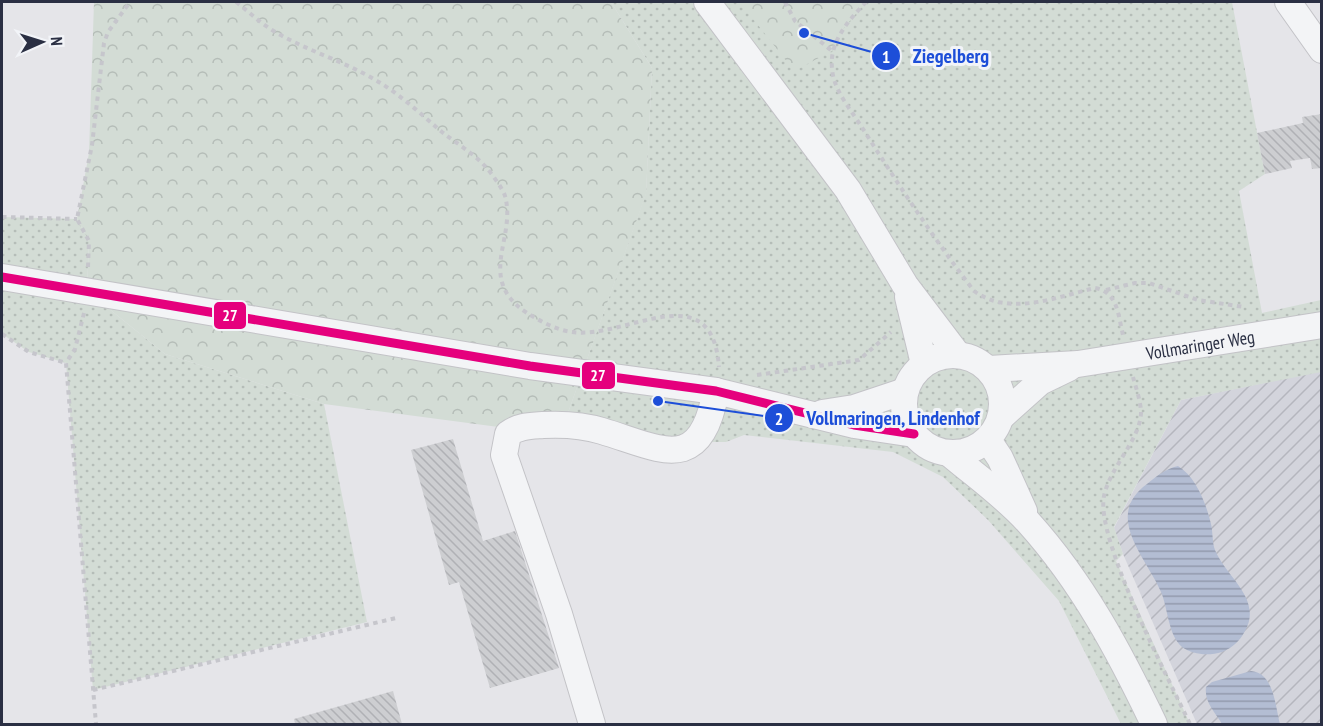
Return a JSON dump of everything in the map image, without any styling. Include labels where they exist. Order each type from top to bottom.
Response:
[{"type":"street","points":[[707,2],[848,190],[905,285],[958,355]]},
{"type":"street","points":[[1288,2],[1322,50]]},
{"type":"street","points":[[2,277],[530,366],[716,391],[854,425],[914,434]]},
{"type":"street","points":[[905,285],[924,364]]},
{"type":"street","name":"Vollmaringer Weg","points":[[989,369],[1078,364],[1322,325]]},
{"type":"street","points":[[958,355],[970,358],[989,369],[999,386],[1003,401],[1001,417],[988,440],[963,453],[950,454],[936,451],[914,434],[905,413],[905,391],[912,376],[924,364],[934,358],[958,355]]},
{"type":"street","name":"Vollmaringer Weg","points":[[1001,417],[1040,382],[1078,364]]},
{"type":"street","points":[[592,724],[559,614],[507,466],[505,443],[508,434],[514,429],[564,424],[601,431],[664,451],[681,450],[705,429],[716,391]]},
{"type":"street","points":[[816,414],[854,408],[905,391]]},
{"type":"street","points":[[988,440],[1000,458],[1029,523]]},
{"type":"street","points":[[950,454],[1029,523],[1081,589],[1120,653],[1154,724]]},
{"type":"path","points":[[96,724],[66,363],[75,349],[82,326],[87,291],[89,240],[77,219],[92,145],[104,43],[108,32],[130,2]]},
{"type":"path","points":[[236,2],[272,30],[382,84],[484,166],[505,195],[507,224],[499,263],[503,285],[514,305],[540,321],[572,332],[620,328],[672,314],[688,316],[701,323],[717,350],[719,366],[716,391]]},
{"type":"path","points":[[784,2],[795,21],[832,51]]},
{"type":"path","points":[[866,2],[843,29],[832,51],[832,70],[838,88],[897,183],[974,291],[987,301],[1023,304],[1095,288],[1106,290],[1135,283],[1149,283],[1198,300],[1244,307]]},
{"type":"path","points":[[2,217],[77,219]]},
{"type":"path","points":[[1106,290],[1114,299],[1141,413],[1136,432],[1117,462],[1103,497],[1106,529],[1115,560],[1190,724]]},
{"type":"path","points":[[753,375],[859,360],[895,329]]},
{"type":"path","points":[[2,334],[29,352],[66,363]]},
{"type":"path","points":[[93,690],[396,618]]},
{"type":"shaded area","points":[[1321,371],[1321,724],[1197,724],[1123,554],[1114,528],[1181,400]]},
{"type":"green space","points":[[94,2],[611,2],[652,68],[646,194],[564,424],[514,429],[324,404],[165,354],[87,291],[89,241],[77,219],[89,153]]},
{"type":"green space","points":[[611,2],[1232,2],[1265,174],[1239,191],[1262,313],[1321,300],[1321,372],[1181,400],[1114,527],[1123,554],[1116,561],[1190,724],[1121,724],[1059,601],[988,520],[943,477],[893,452],[744,435],[726,442],[694,442],[564,424],[646,193],[652,68]]},
{"type":"green space","points":[[740,2],[866,2],[843,29],[832,51],[794,71]]},
{"type":"green space","points":[[2,217],[77,219],[89,241],[87,291],[165,354],[324,404],[367,622],[93,690],[66,363],[29,352],[2,334]]},
{"type":"water","points":[[1178,466],[1190,477],[1203,499],[1212,527],[1215,550],[1241,589],[1249,609],[1249,619],[1241,638],[1222,652],[1201,654],[1191,652],[1177,642],[1161,592],[1138,551],[1128,523],[1129,509],[1134,496],[1158,476]]},
{"type":"water","points":[[1251,671],[1265,677],[1269,684],[1275,699],[1280,724],[1222,724],[1208,702],[1206,687],[1212,682]]},
{"type":"building","points":[[1322,114],[1322,168],[1312,169],[1310,158],[1290,161],[1292,168],[1265,174],[1257,133],[1303,123],[1302,117]]},
{"type":"building","points":[[453,439],[483,541],[515,531],[559,668],[490,688],[459,582],[449,585],[411,450]]},
{"type":"building","points":[[393,691],[402,724],[295,724],[294,719]]},
{"type":"transit line","name":"27","points":[[2,277],[530,366],[716,391],[854,425],[914,434]]},
{"type":"place","name":"Ziegelberg","points":[[804,33]]},
{"type":"place","name":"Vollmaringen, Lindenhof","points":[[658,401]]}]
